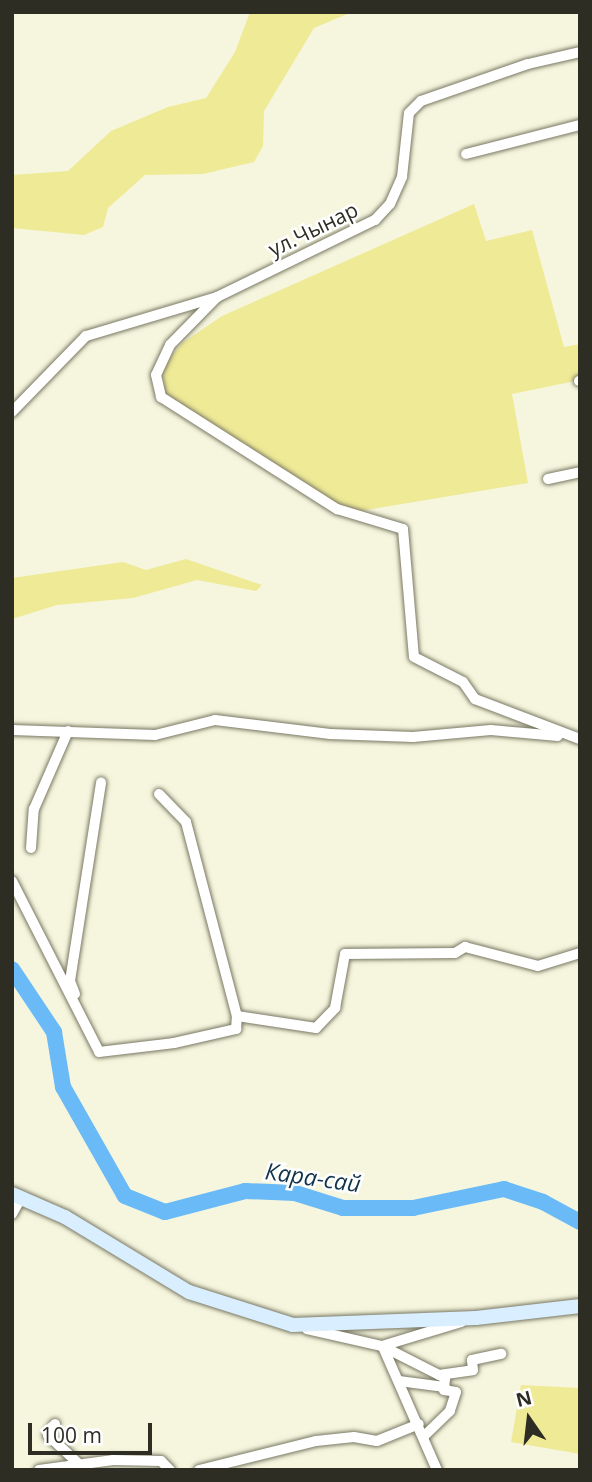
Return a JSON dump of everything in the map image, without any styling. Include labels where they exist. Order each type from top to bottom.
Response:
[{"type":"main road","points":[[17,1196],[65,1217],[189,1292],[293,1325],[476,1318],[580,1306]]},
{"type":"street","name":"ул.Чынар","points":[[12,412],[86,336],[217,297],[375,220],[390,204],[402,177],[409,113],[421,101],[528,64],[580,52]]},
{"type":"street","points":[[466,154],[580,125]]},
{"type":"street","points":[[217,297],[170,345],[156,375],[161,397],[337,509],[403,529],[414,657],[464,682],[475,699],[574,738]]},
{"type":"street","points":[[548,479],[580,472]]},
{"type":"street","points":[[12,730],[155,735],[215,720],[330,734],[413,737],[491,730],[574,738]]},
{"type":"street","points":[[31,848],[34,809],[68,731]]},
{"type":"street","points":[[99,1052],[71,981],[101,782]]},
{"type":"street","points":[[12,881],[99,1052],[103,1055],[135,1045],[174,1043],[236,1030],[237,1016],[186,822],[159,794]]},
{"type":"street","points":[[237,1016],[316,1028],[335,1008],[345,954],[455,953],[464,947],[538,966],[580,953]]},
{"type":"street","points":[[12,1214],[17,1196]]},
{"type":"street","points":[[382,1346],[476,1318]]},
{"type":"street","points":[[293,1325],[382,1346],[445,1378],[445,1387]]},
{"type":"street","points":[[382,1346],[419,1424],[437,1470]]},
{"type":"street","points":[[438,1375],[473,1370],[472,1360],[501,1354]]},
{"type":"street","points":[[399,1381],[445,1387],[456,1392],[450,1411],[424,1436]]},
{"type":"street","points":[[55,1424],[48,1435],[80,1465]]},
{"type":"street","points":[[198,1470],[316,1441],[354,1437],[377,1441],[419,1424]]},
{"type":"street","points":[[39,1470],[161,1461],[170,1470]]},
{"type":"shaded area","points":[[250,12],[352,12],[314,28],[264,111],[263,146],[254,162],[203,174],[145,175],[108,208],[103,227],[84,235],[12,228],[12,175],[68,171],[111,131],[168,107],[206,98],[235,52]]},
{"type":"shaded area","points":[[474,204],[486,241],[532,230],[564,347],[580,344],[580,380],[512,394],[528,483],[348,513],[250,454],[165,393],[163,367],[182,343],[222,316]]},
{"type":"shaded area","points":[[186,559],[262,585],[256,591],[197,580],[133,598],[57,605],[12,619],[12,578],[123,562],[146,570]]},
{"type":"shaded area","points":[[521,1385],[580,1388],[580,1454],[511,1442]]},
{"type":"waterway","name":"Кара-сай","points":[[12,969],[54,1032],[63,1087],[125,1196],[165,1212],[245,1191],[295,1193],[343,1208],[413,1208],[504,1189],[543,1202],[580,1222]]}]
